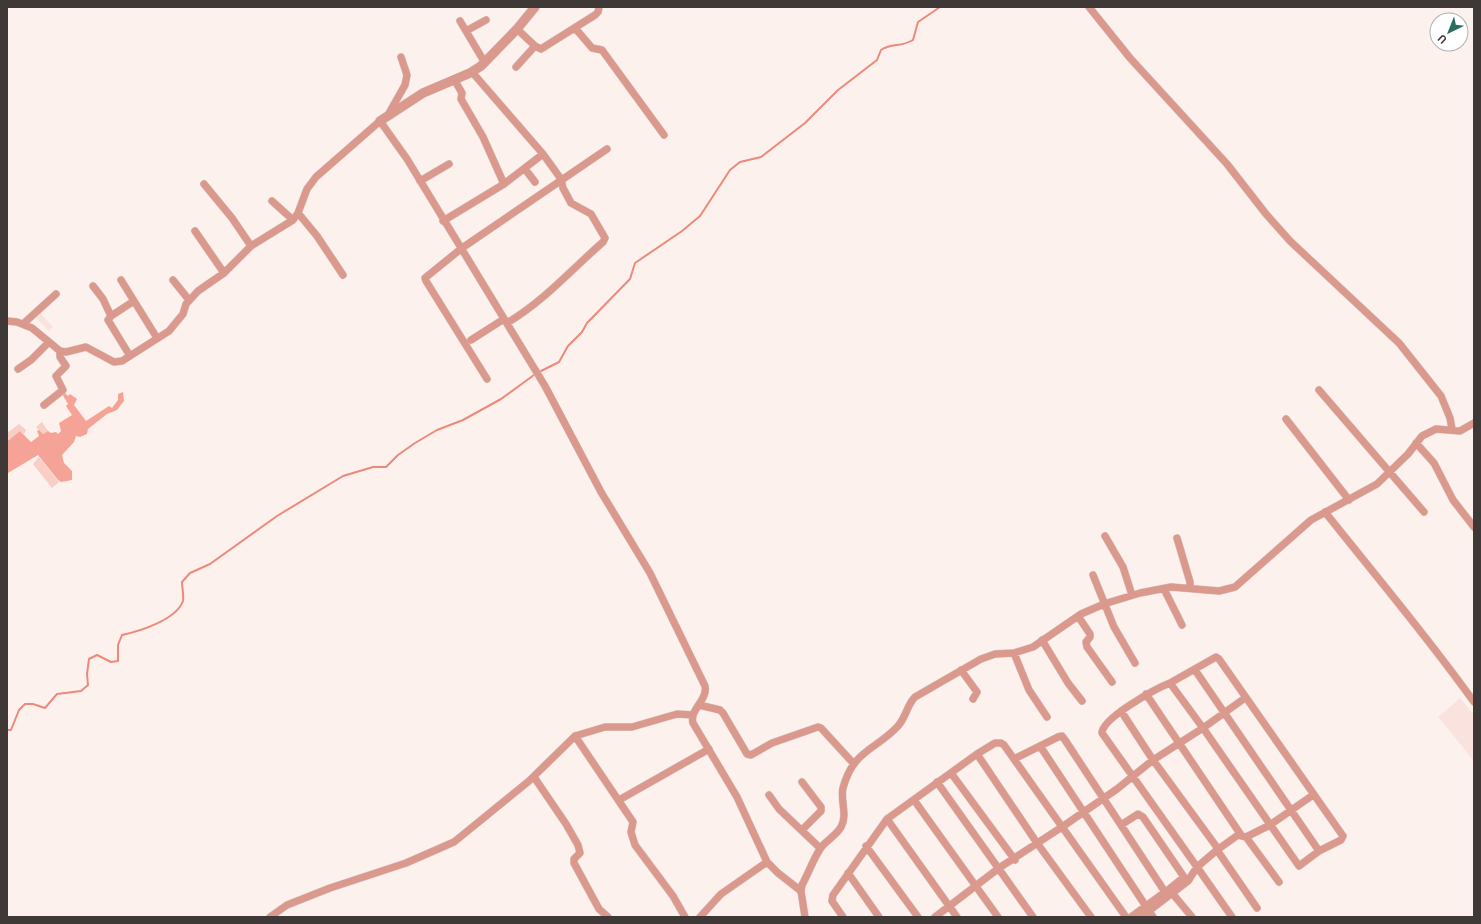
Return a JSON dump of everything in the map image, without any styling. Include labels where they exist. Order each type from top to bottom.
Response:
[{"type":"street","points":[[60,354],[88,348],[118,362],[169,331],[183,314],[189,300],[198,291],[224,273],[251,246],[298,213],[307,189],[316,177],[388,115],[423,93],[472,72],[484,63],[517,29],[535,7]]},
{"type":"street","points":[[517,29],[535,46],[541,49],[598,12],[599,7]]},
{"type":"street","points":[[1089,7],[1130,58],[1226,164],[1285,236],[1399,343],[1441,396],[1451,424]]},
{"type":"street","points":[[466,31],[486,20]]},
{"type":"street","points":[[460,21],[484,63]]},
{"type":"street","points":[[575,28],[592,48],[602,50],[664,135]]},
{"type":"street","points":[[516,67],[535,46]]},
{"type":"street","points":[[388,115],[405,85],[407,75],[401,57]]},
{"type":"street","points":[[471,340],[545,296],[605,240],[591,214],[569,200],[561,179],[543,154],[472,72]]},
{"type":"street","points":[[454,79],[462,92],[461,99],[480,132],[504,184]]},
{"type":"street","points":[[380,121],[407,159],[443,221],[462,248],[545,386],[601,492],[650,573],[705,686],[705,694],[693,715],[693,723],[737,797],[767,862],[778,873],[801,891]]},
{"type":"street","points":[[487,379],[425,279],[462,248],[607,149]]},
{"type":"street","points":[[443,221],[504,184],[543,154]]},
{"type":"street","points":[[420,181],[449,164]]},
{"type":"street","points":[[525,169],[535,182]]},
{"type":"street","points":[[204,184],[228,213],[251,246]]},
{"type":"street","points":[[272,201],[291,219]]},
{"type":"street","points":[[298,213],[317,236],[343,275]]},
{"type":"street","points":[[195,231],[224,273]]},
{"type":"street","points":[[121,280],[157,338]]},
{"type":"street","points":[[173,280],[189,300]]},
{"type":"street","points":[[93,286],[103,299],[111,316]]},
{"type":"street","points":[[23,324],[56,294]]},
{"type":"street","points":[[130,356],[108,320],[111,316],[134,301]]},
{"type":"street","points":[[7,321],[23,324],[37,331],[60,354],[66,366],[56,376],[63,390],[44,405]]},
{"type":"street","points":[[18,369],[31,360],[49,342]]},
{"type":"street","points":[[1319,390],[1424,512]]},
{"type":"street","points":[[1286,419],[1349,500]]},
{"type":"street","points":[[806,917],[801,891],[820,848],[841,827],[844,817],[842,798],[843,788],[854,764],[870,747],[900,725],[915,697],[986,657],[995,654],[1014,653],[1033,647],[1103,601],[1131,591],[1164,589],[1190,585],[1218,591],[1236,587],[1311,520],[1377,484],[1391,472],[1422,436],[1428,432],[1451,424],[1465,429],[1474,423]]},
{"type":"street","points":[[1416,443],[1434,463],[1454,500],[1474,527]]},
{"type":"street","points":[[1325,512],[1391,596],[1418,627],[1474,702]]},
{"type":"street","points":[[1105,536],[1122,567],[1131,591]]},
{"type":"street","points":[[1177,538],[1190,585]]},
{"type":"street","points":[[1092,575],[1114,626],[1136,663]]},
{"type":"street","points":[[1164,589],[1182,625]]},
{"type":"street","points":[[1078,616],[1090,634],[1090,637],[1086,642],[1087,647],[1112,682]]},
{"type":"street","points":[[1042,640],[1068,683],[1082,701]]},
{"type":"street","points":[[1014,653],[1029,690],[1047,717]]},
{"type":"street","points":[[1170,683],[1299,866],[1319,851],[1344,838],[1219,659],[1216,657],[1196,670],[1146,694],[1121,711],[1102,732],[1194,867],[1232,917]]},
{"type":"street","points":[[961,670],[977,692],[973,699]]},
{"type":"street","points":[[1196,670],[1319,851]]},
{"type":"street","points":[[1146,694],[1178,743],[1243,836],[1279,882]]},
{"type":"street","points":[[935,917],[999,868],[1015,860],[1035,844],[1062,828],[1154,760],[1245,698]]},
{"type":"street","points":[[699,705],[720,710],[723,713],[747,754],[751,755],[772,743],[818,727],[821,728],[854,764]]},
{"type":"street","points":[[1121,711],[1257,908]]},
{"type":"street","points":[[270,917],[287,905],[330,888],[406,863],[454,842],[534,777],[575,736],[605,727],[632,727],[677,714],[693,715]]},
{"type":"street","points":[[575,736],[633,822],[631,832],[635,844],[673,896],[685,917]]},
{"type":"street","points":[[1014,759],[1058,737],[1064,738],[1121,825],[1169,892],[1192,917]]},
{"type":"street","points":[[843,917],[834,905],[832,898],[866,846],[886,819],[977,754],[998,742],[1004,745],[1126,917]]},
{"type":"street","points":[[1040,746],[1153,917]]},
{"type":"street","points":[[619,800],[709,749]]},
{"type":"street","points":[[977,754],[1035,844],[1085,917]]},
{"type":"street","points":[[951,774],[1015,860]]},
{"type":"street","points":[[534,777],[572,833],[580,854],[574,859],[574,863],[599,909],[608,917]]},
{"type":"street","points":[[802,782],[821,807],[821,811],[802,830]]},
{"type":"street","points":[[937,782],[1033,917]]},
{"type":"street","points":[[769,795],[779,809],[820,848]]},
{"type":"street","points":[[1131,917],[1186,879],[1194,867],[1236,836],[1243,836],[1270,825],[1313,795]]},
{"type":"street","points":[[914,800],[998,917]]},
{"type":"street","points":[[1121,825],[1134,815],[1140,815],[1186,879]]},
{"type":"street","points":[[886,819],[957,917]]},
{"type":"street","points":[[1035,844],[1091,917]]},
{"type":"street","points":[[866,846],[918,917]]},
{"type":"street","points":[[700,917],[721,894],[767,862]]},
{"type":"street","points":[[848,873],[879,917]]},
{"type":"street","points":[[1140,917],[1146,908]]},
{"type":"shaded area","points":[[38,312],[53,327],[49,331],[34,316]]},
{"type":"shaded area","points":[[123,392],[124,401],[117,410],[107,414],[88,429],[87,434],[80,437],[76,436],[74,442],[62,455],[64,463],[72,471],[72,480],[61,482],[58,480],[38,455],[8,473],[7,472],[7,438],[9,440],[20,431],[31,442],[39,436],[37,431],[39,430],[43,434],[48,431],[51,433],[56,432],[58,434],[61,431],[59,423],[72,415],[66,406],[68,404],[62,394],[65,393],[68,396],[70,394],[77,399],[74,405],[86,421],[109,406],[112,408],[118,400],[118,394]]},
{"type":"shaded area","points":[[42,422],[48,431],[43,434],[36,427]]},
{"type":"shaded area","points":[[19,424],[26,430],[24,434],[20,431],[9,440],[7,433]]},
{"type":"shaded area","points":[[39,457],[59,482],[52,488],[33,464]]},
{"type":"shaded area","points":[[1460,698],[1474,715],[1474,761],[1438,717]]},
{"type":"waterway","points":[[539,372],[559,362],[568,346],[582,332],[587,323],[630,279],[635,263],[682,231],[700,216],[730,170],[740,162],[761,157],[805,123],[838,90],[877,60],[881,50],[889,46],[904,44],[913,40],[918,22],[940,7]]},
{"type":"waterway","points":[[7,730],[11,730],[19,710],[25,704],[33,704],[45,708],[57,694],[81,691],[88,685],[87,674],[89,659],[97,655],[111,662],[118,661],[118,645],[122,635],[157,624],[173,614],[183,601],[182,582],[190,573],[210,564],[277,516],[343,476],[373,467],[386,467],[398,455],[415,443],[437,430],[463,420],[501,399],[534,375]]}]
